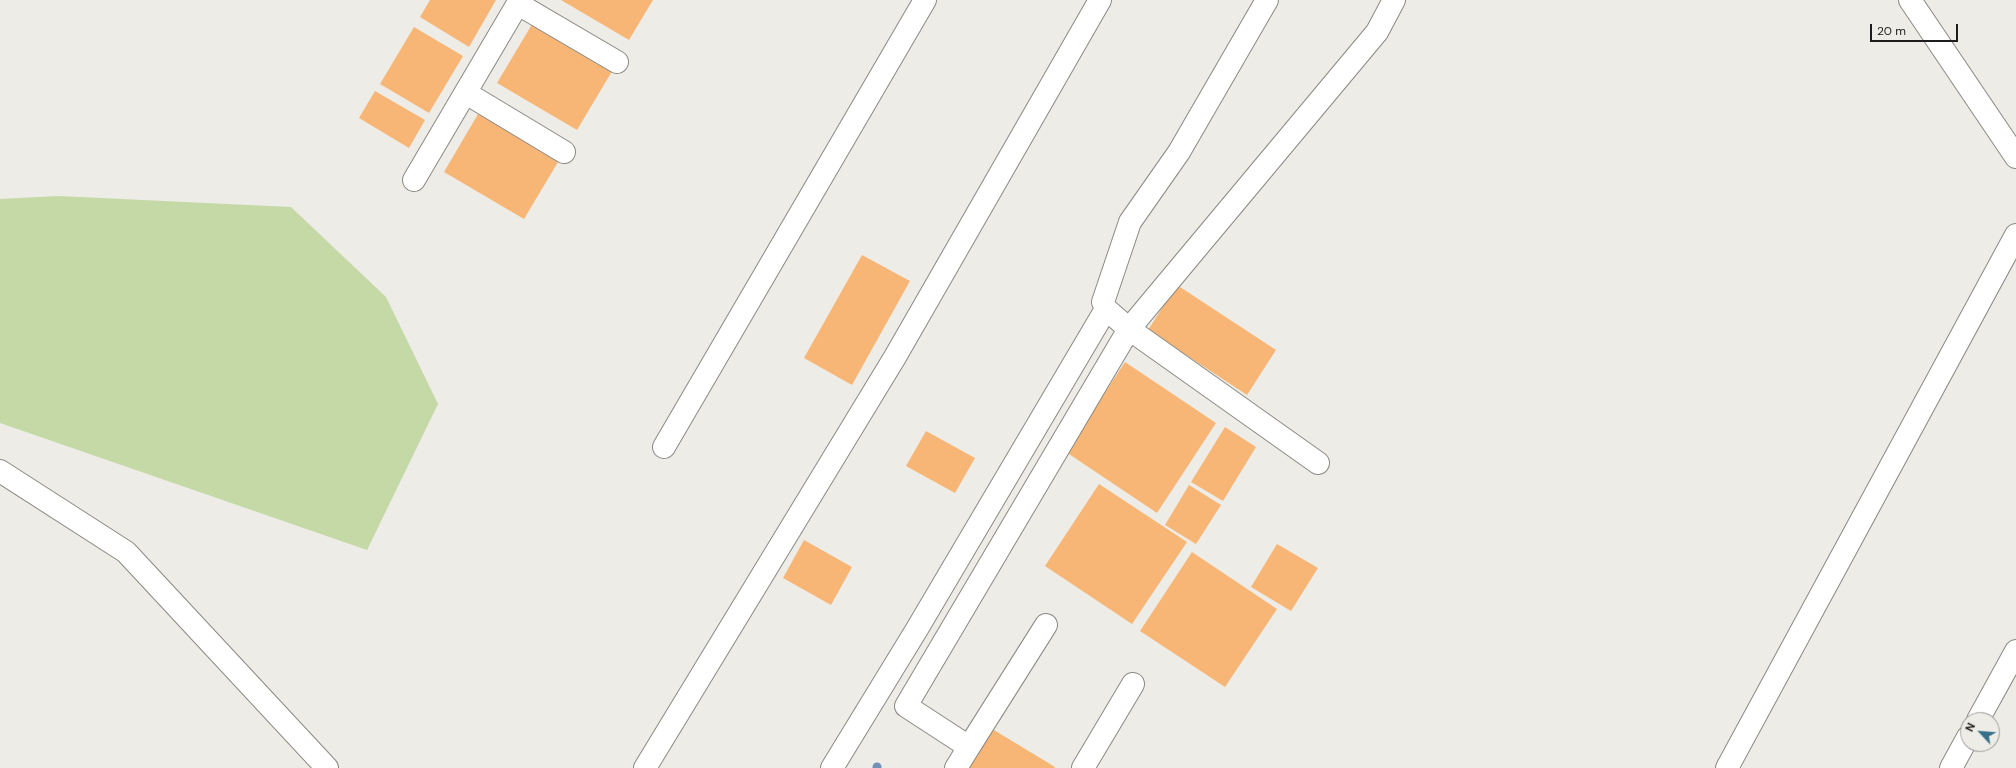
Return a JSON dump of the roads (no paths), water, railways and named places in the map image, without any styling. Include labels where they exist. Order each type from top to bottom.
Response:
[{"type":"street","points":[[664,447],[925,0]]},
{"type":"street","points":[[645,768],[895,357],[1100,0]]},
{"type":"street","points":[[1267,0],[1179,152],[1130,222],[1103,302],[1106,309],[1130,329],[1318,463]]},
{"type":"street","points":[[969,747],[906,706],[1130,329],[1377,32],[1394,0]]},
{"type":"street","points":[[1910,0],[2016,157]]},
{"type":"street","points":[[414,180],[519,2],[617,62]]},
{"type":"street","points":[[466,93],[564,152]]},
{"type":"street","points":[[1727,768],[2016,235]]},
{"type":"street","points":[[832,768],[917,629],[1106,309]]},
{"type":"street","points":[[0,471],[126,552],[327,768]]},
{"type":"street","points":[[956,768],[1046,625]]},
{"type":"street","points":[[1982,712],[2016,651]]},
{"type":"street","points":[[1083,768],[1133,684]]},
{"type":"street","points":[[1951,768],[1960,752]]}]
